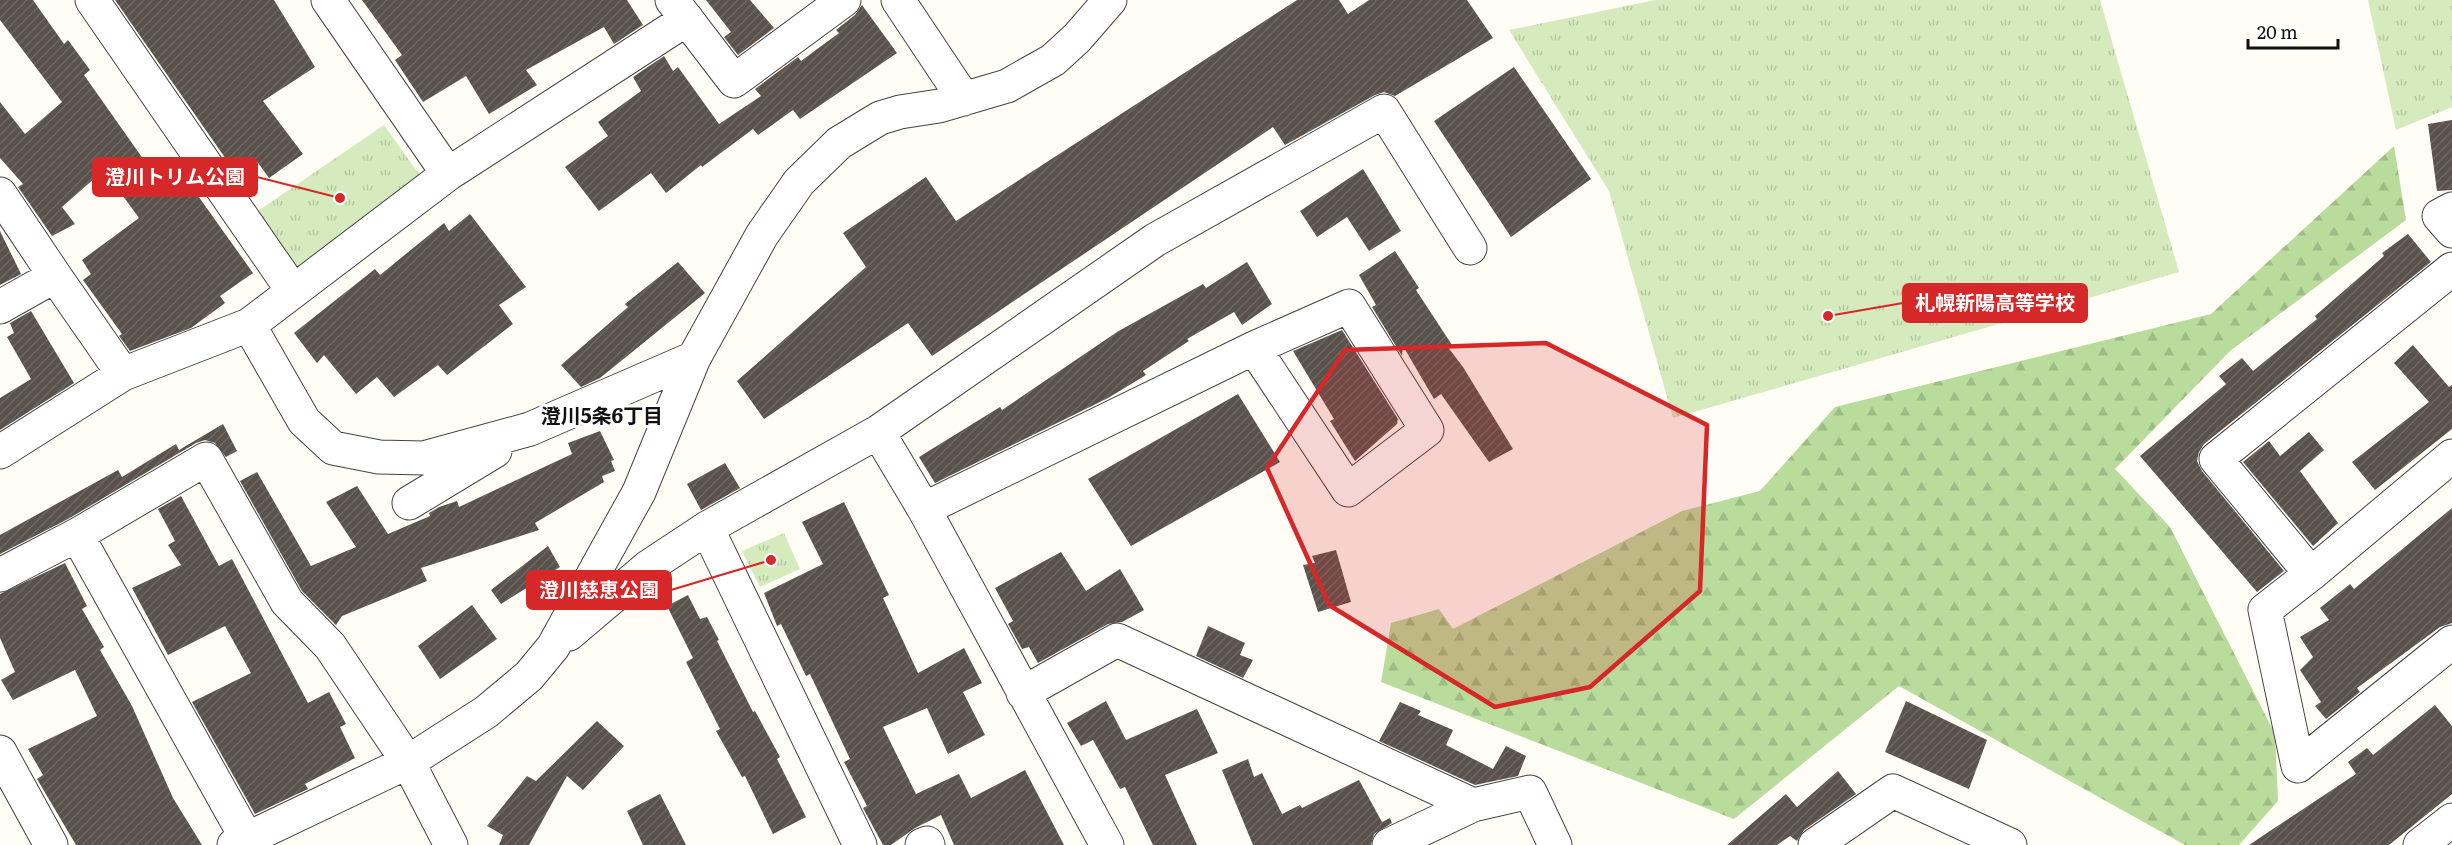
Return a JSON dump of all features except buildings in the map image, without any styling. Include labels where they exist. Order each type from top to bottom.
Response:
[{"type":"street","points":[[92,0],[293,291]]},
{"type":"street","points":[[328,0],[448,174]]},
{"type":"street","points":[[0,452],[123,374],[249,325],[448,174],[680,10],[734,81],[844,0]]},
{"type":"street","points":[[898,0],[964,99]]},
{"type":"street","points":[[553,647],[639,492],[693,358],[762,236],[799,182],[839,143],[880,118],[964,99],[1007,86],[1053,60],[1077,38],[1110,0]]},
{"type":"street","points":[[77,535],[240,842],[408,762],[486,712],[529,676],[553,647],[648,567],[707,528],[878,432],[1155,240],[1384,111],[1470,248]]},
{"type":"street","points":[[0,194],[123,374]]},
{"type":"street","points":[[2452,209],[2439,216],[2452,231]]},
{"type":"street","points":[[2311,574],[2216,459],[2452,269]]},
{"type":"street","points":[[0,307],[55,276]]},
{"type":"street","points":[[924,509],[1254,348],[1349,306],[1426,430],[1348,490],[1254,348]]},
{"type":"street","points":[[249,325],[304,422],[333,448],[379,457],[424,458],[530,429]]},
{"type":"street","points":[[409,503],[530,429],[693,358]]},
{"type":"street","points":[[878,432],[924,509],[1107,845]]},
{"type":"street","points":[[2452,456],[2265,610],[2298,766],[2452,642]]},
{"type":"street","points":[[0,575],[77,535],[206,459],[287,602],[330,646],[408,762],[451,845]]},
{"type":"street","points":[[707,528],[860,845]]},
{"type":"street","points":[[1023,693],[1116,640],[1473,805]]},
{"type":"street","points":[[0,752],[51,845]]},
{"type":"street","points":[[1815,845],[1893,791],[2010,845]]},
{"type":"street","points":[[1389,845],[1473,805],[1530,792],[1555,845]]},
{"type":"street","points":[[2420,845],[2452,820]]},
{"type":"street","points":[[922,845],[927,843],[928,845]]},
{"type":"highlighted area","points":[[1546,343],[1707,425],[1700,591],[1590,687],[1495,707],[1329,605],[1267,468],[1345,350]]},
{"type":"green space","points":[[1655,0],[2100,0],[2179,272],[1673,418],[1609,191],[1509,30]]},
{"type":"green space","points":[[2368,0],[2452,0],[2452,107],[2396,130]]},
{"type":"green space","points":[[384,125],[426,184],[296,271],[255,213]]},
{"type":"green space","points":[[2394,146],[2406,220],[2230,351],[2115,469],[2170,527],[2275,734],[2278,801],[2239,845],[2185,845],[1899,686],[1734,819],[1381,682],[1391,623],[1439,609],[1453,629],[1682,511],[1760,491],[1835,407],[2211,314]]},
{"type":"green space","points":[[784,533],[800,569],[760,587],[742,551]]},
{"type":"place","name":"澄川トリム公園","points":[[340,198]]},
{"type":"place","name":"札幌新陽高等学校","points":[[1828,316]]},
{"type":"place","name":"澄川慈恵公園","points":[[771,560]]},
{"type":"district","name":"澄川5条6丁目","points":[[602,414]]}]
